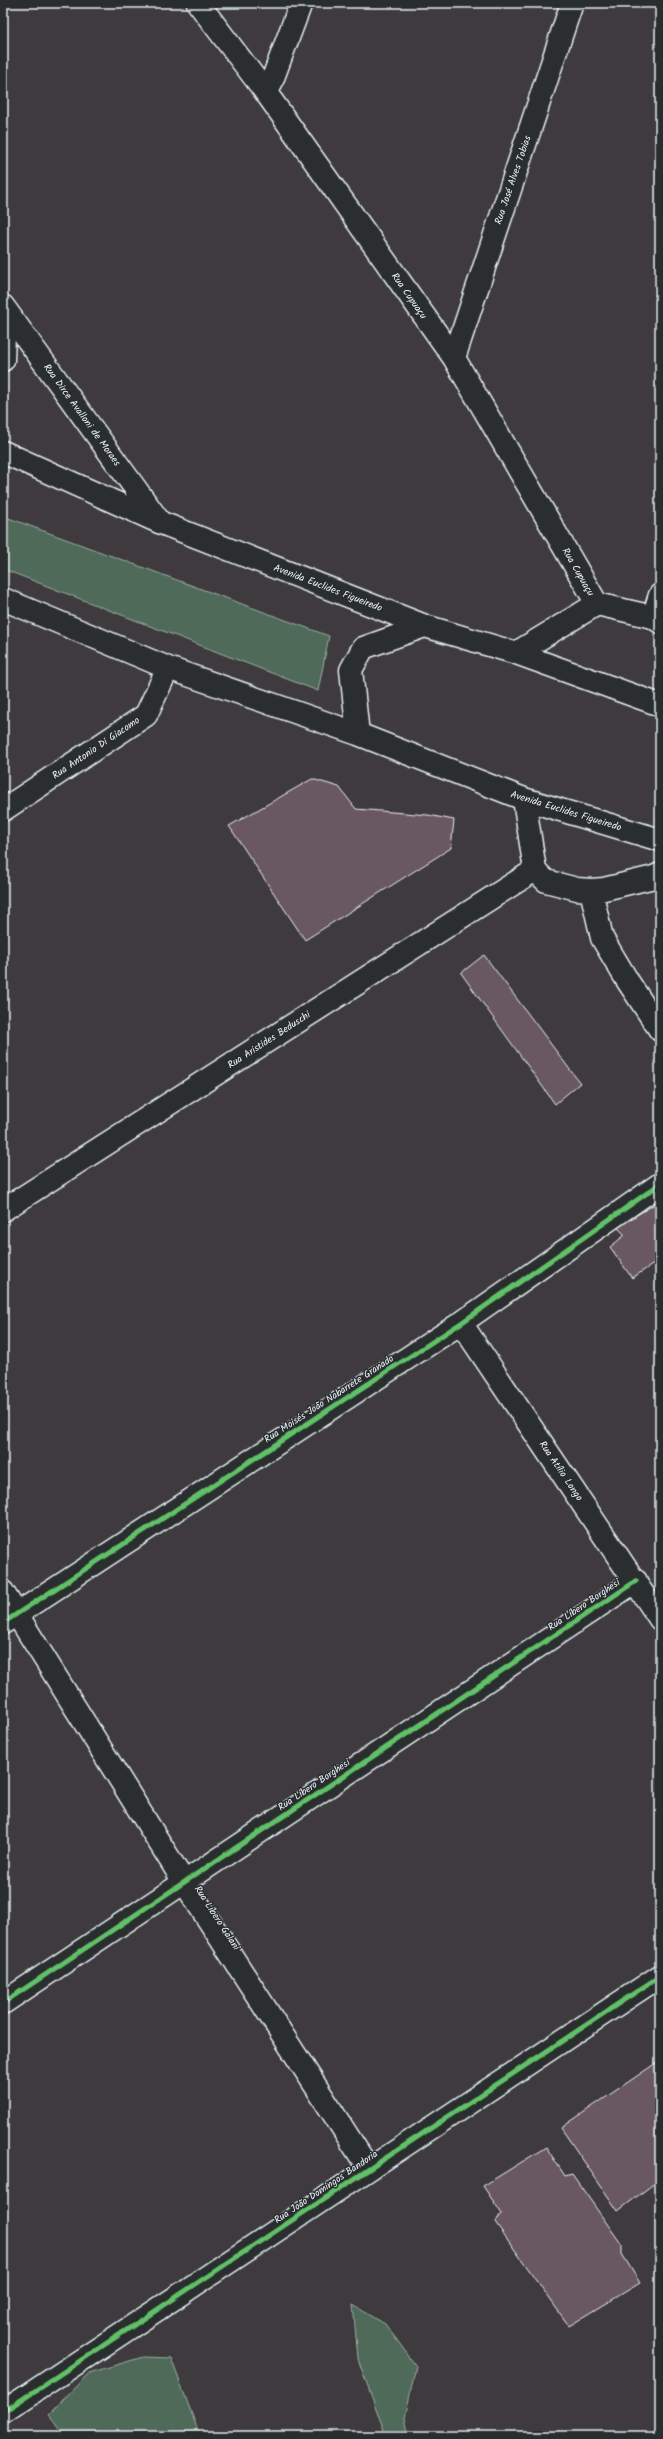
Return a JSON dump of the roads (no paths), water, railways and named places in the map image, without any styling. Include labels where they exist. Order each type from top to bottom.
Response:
[{"type":"street","name":"Rua Cupuaçu","points":[[198,3],[267,94],[454,358],[597,604]]},
{"type":"street","points":[[267,94],[301,3]]},
{"type":"street","name":"Rua José Alves Tobias","points":[[454,358],[572,3]]},
{"type":"street","name":"Rua Dirce Avalloni de Moraes","points":[[3,360],[4,307]]},
{"type":"street","name":"Rua Dirce Avalloni de Moraes","points":[[4,307],[159,522]]},
{"type":"street","name":"Avenida Euclides Figueiredo","points":[[3,452],[159,522],[425,626],[516,653],[660,705]]},
{"type":"street","points":[[656,619],[660,595]]},
{"type":"street","name":"Avenida Euclides Figueiredo","points":[[3,599],[168,668],[358,734],[524,799],[660,840]]},
{"type":"street","name":"Rua Cupuaçu","points":[[516,653],[597,604],[656,619]]},
{"type":"street","points":[[358,734],[351,670],[363,648],[425,626]]},
{"type":"street","name":"Rua Antonio Di Giacomo","points":[[3,810],[146,715],[168,668]]},
{"type":"street","points":[[524,799],[535,870],[546,881],[576,889],[591,890],[604,889],[654,877],[660,874]]},
{"type":"street","name":"Rua Aristides Beduschi","points":[[3,1210],[535,870]]},
{"type":"street","points":[[591,890],[602,938],[627,980],[660,1030]]},
{"type":"street","name":"Rua Moisés João Nabarrete Granado","points":[[10,1618],[461,1323],[660,1184]]},
{"type":"street","name":"Rua Atílio Longo","points":[[461,1323],[660,1619]]},
{"type":"street","name":"Rua Líbero Borghesi","points":[[3,2003],[636,1582]]},
{"type":"street","name":"Rua Líbero Galani","points":[[3,1592],[10,1618],[184,1882],[369,2169]]},
{"type":"street","name":"Rua João Domingos Bandoria","points":[[3,2412],[660,1976]]}]
